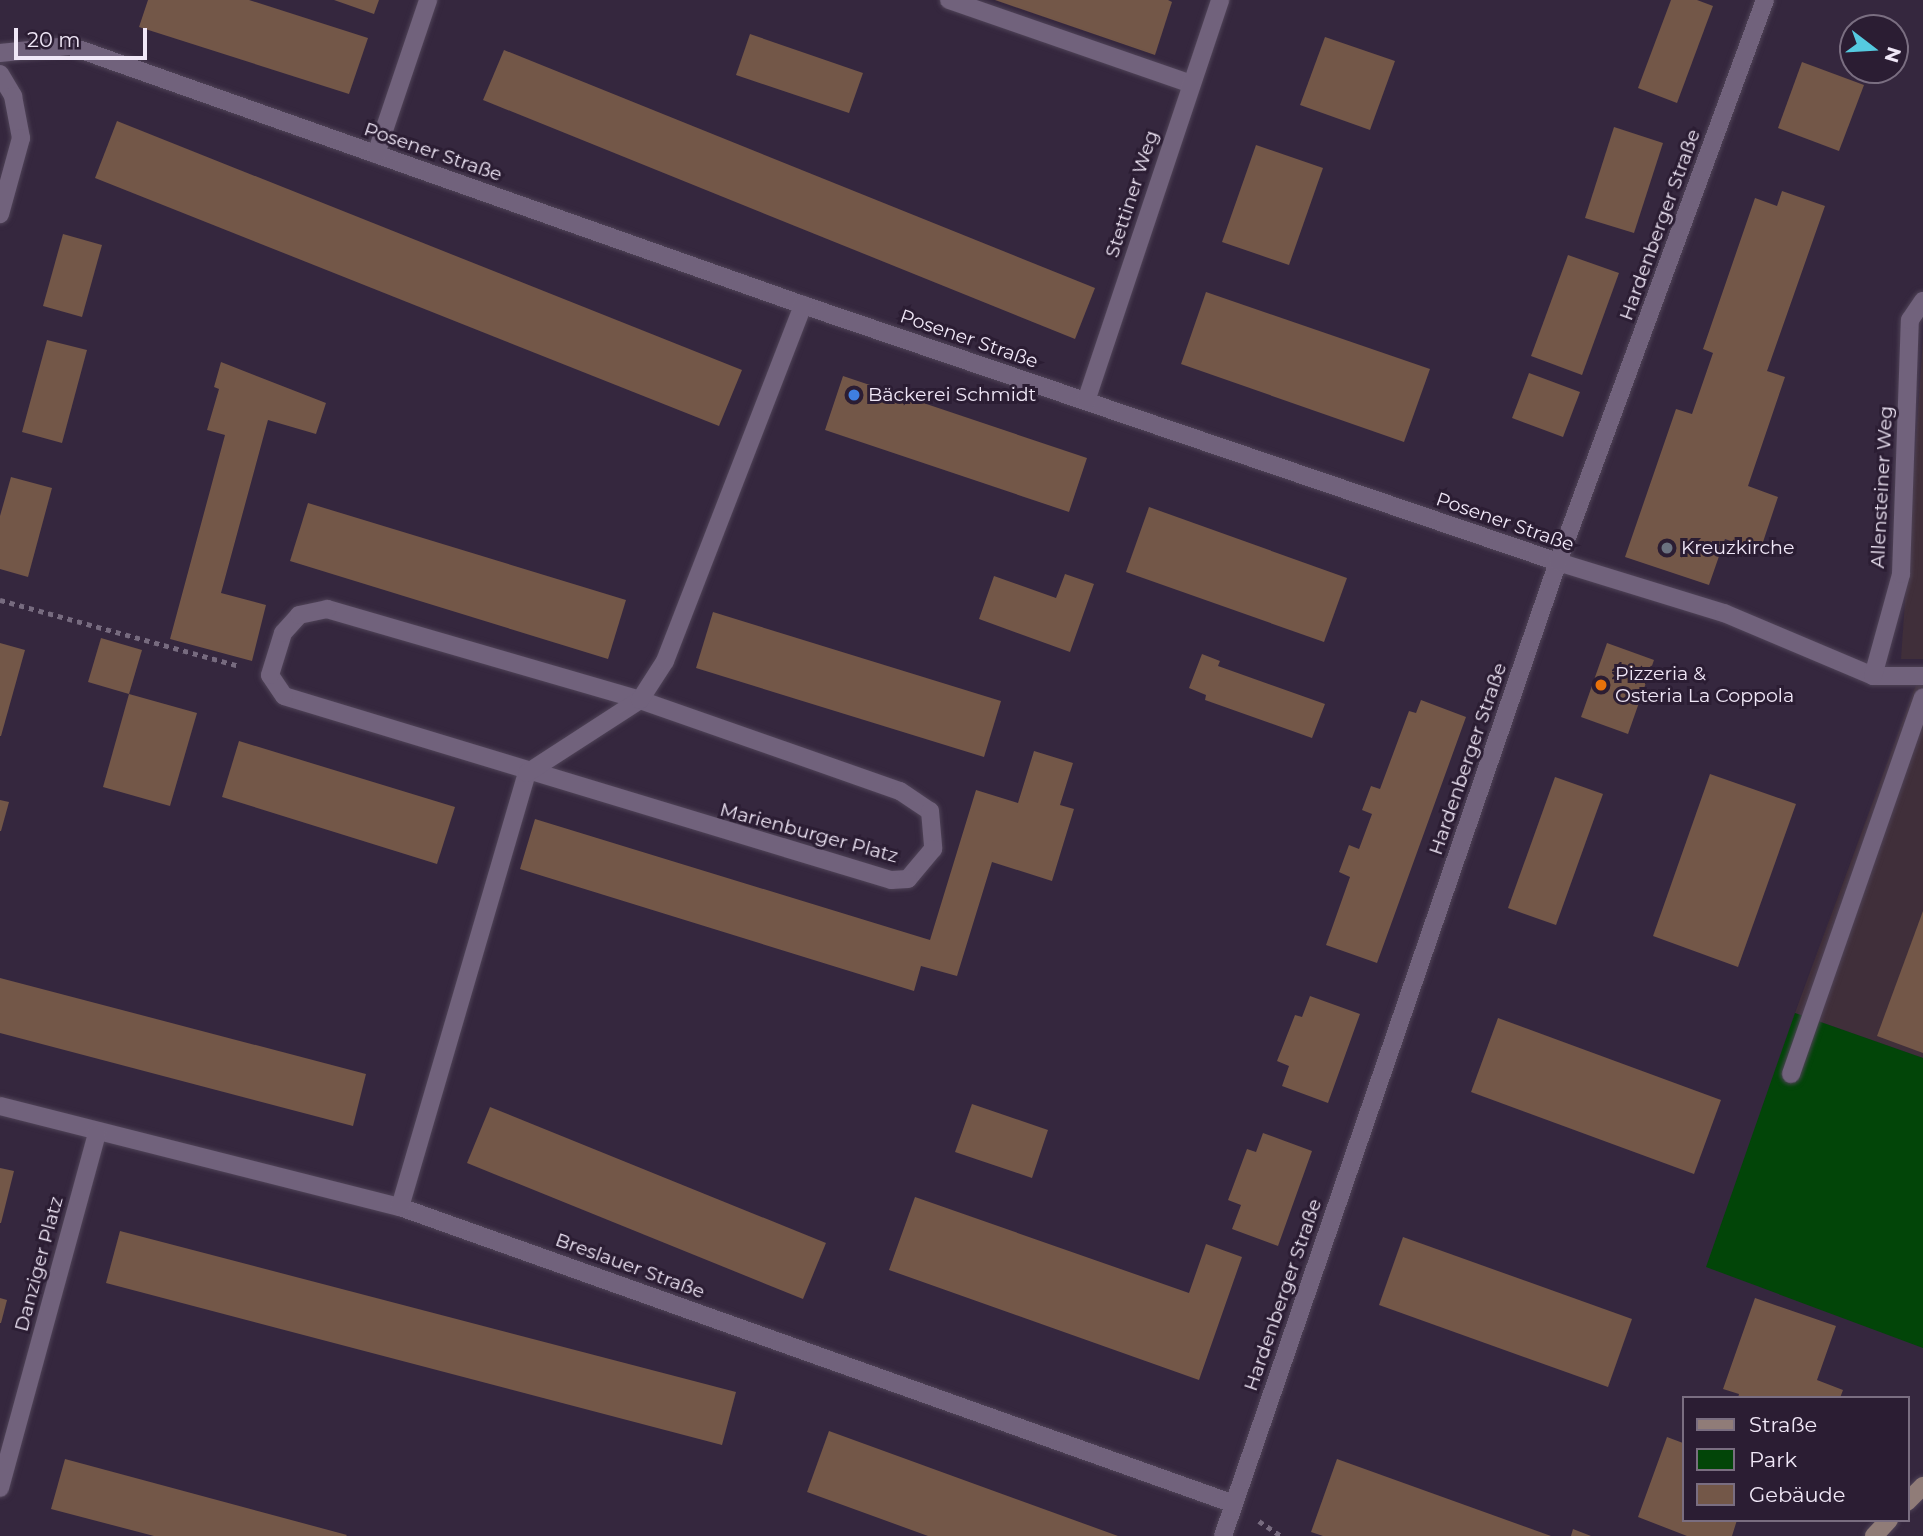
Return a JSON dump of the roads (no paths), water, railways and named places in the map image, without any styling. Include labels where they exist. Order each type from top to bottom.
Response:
[{"type":"main road","points":[[1909,1500],[1923,1486]]},
{"type":"main road","points":[[1874,1536],[1887,1522]]},
{"type":"street","points":[[376,154],[428,0]]},
{"type":"street","points":[[949,0],[1191,84]]},
{"type":"street","name":"Stettiner Weg","points":[[1086,401],[1220,0]]},
{"type":"street","name":"Hardenberger Straße","points":[[1223,1536],[1558,562],[1765,0]]},
{"type":"street","name":"Posener Straße","points":[[0,53],[70,46],[803,304],[1558,562],[1724,613],[1873,676],[1923,676]]},
{"type":"street","points":[[0,74],[13,96],[21,138],[0,214]]},
{"type":"street","name":"Allensteiner Weg","points":[[1873,676],[1900,574],[1910,320],[1923,301]]},
{"type":"street","points":[[400,1207],[527,773],[640,700],[665,661],[803,304]]},
{"type":"street","name":"Marienburger Platz","points":[[311,610],[327,610],[640,700],[916,798],[930,811],[933,849],[908,879],[891,880],[527,773],[292,699],[284,696],[270,675],[289,623],[311,610]]},
{"type":"street","points":[[1791,1073],[1923,697]]},
{"type":"street","name":"Breslauer Straße","points":[[0,1107],[400,1207],[1234,1504]]},
{"type":"street","name":"Danziger Platz","points":[[0,1488],[97,1133]]},
{"type":"place","name":"Bäckerei Schmidt","points":[[854,395]]},
{"type":"place","name":"Kreuzkirche","points":[[1667,548]]},
{"type":"place","name":"Pizzeria & Osteria La Coppola","points":[[1601,685]]}]
